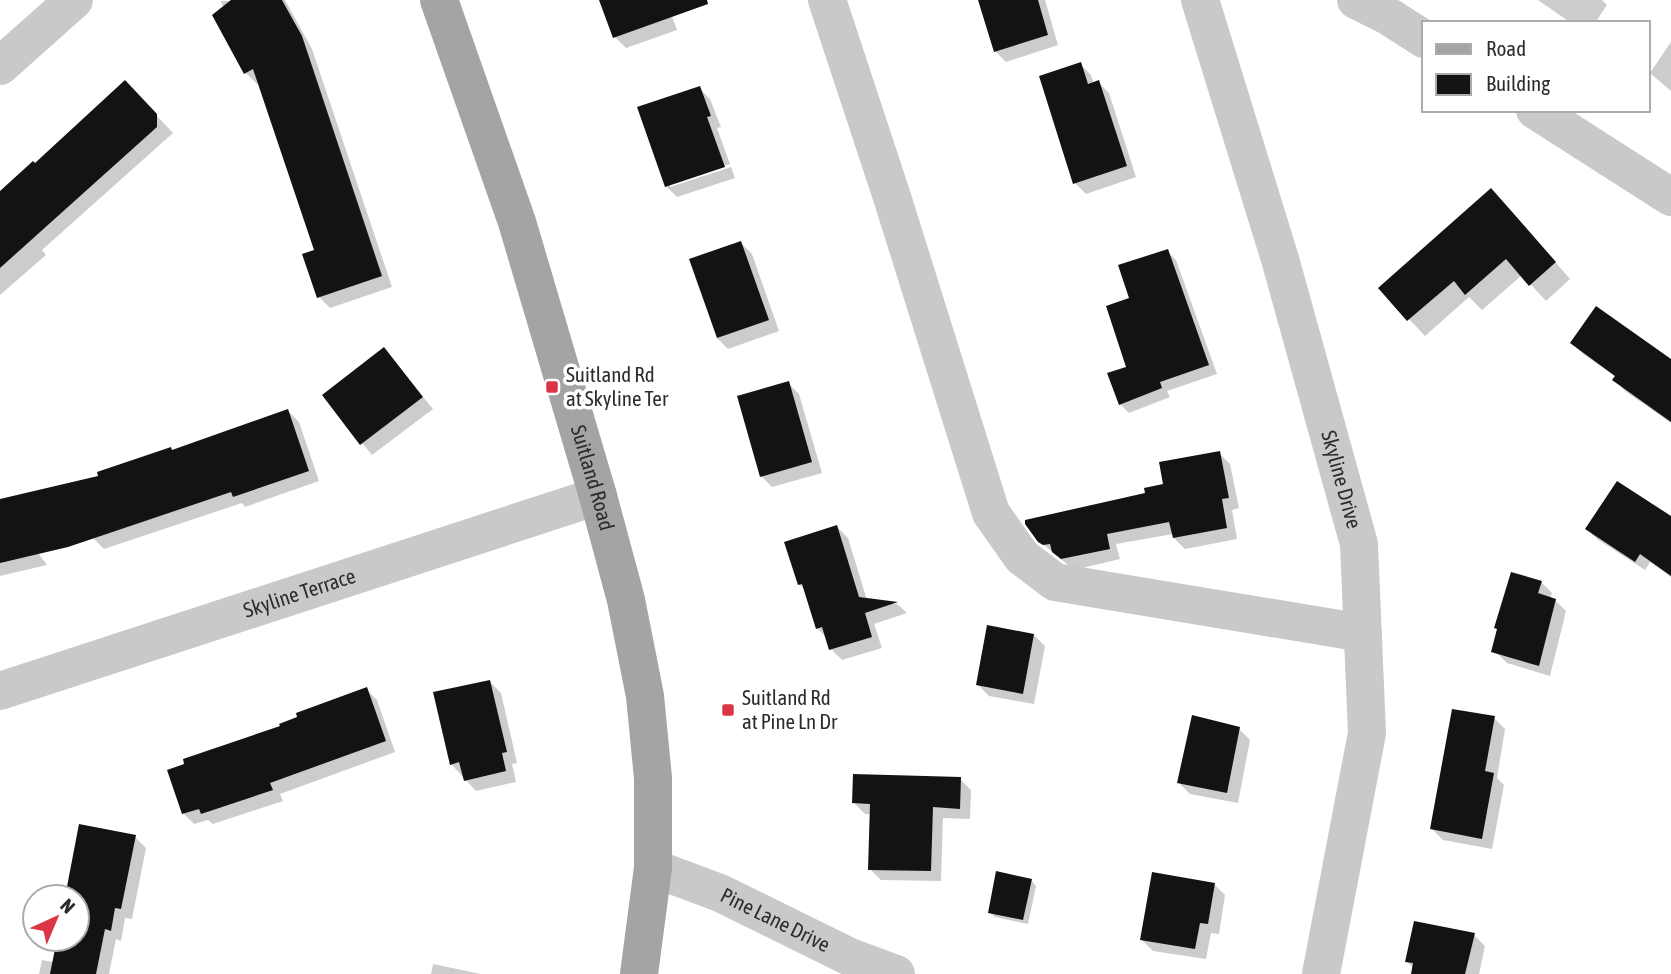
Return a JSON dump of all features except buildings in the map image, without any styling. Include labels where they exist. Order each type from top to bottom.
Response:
[{"type":"main road","name":"Suitland Road","points":[[439,0],[517,222],[626,600],[645,696],[653,778],[653,868],[639,974]]},
{"type":"street","points":[[0,66],[74,0]]},
{"type":"street","points":[[827,0],[991,513],[1022,557],[1055,582],[1363,632]]},
{"type":"street","name":"Skyline Drive","points":[[1200,0],[1280,259],[1359,544],[1367,733],[1321,974]]},
{"type":"street","points":[[1356,0],[1422,38]]},
{"type":"street","points":[[1538,112],[1671,197]]},
{"type":"street","name":"Skyline Terrace","points":[[0,691],[598,496]]},
{"type":"street","name":"Pine Lane Drive","points":[[653,868],[720,892],[850,957],[896,974]]},
{"type":"place","name":"Suitland Rd at Skyline Ter","points":[[552,387]]},
{"type":"place","name":"Suitland Rd at Pine Ln Dr","points":[[728,710]]}]
